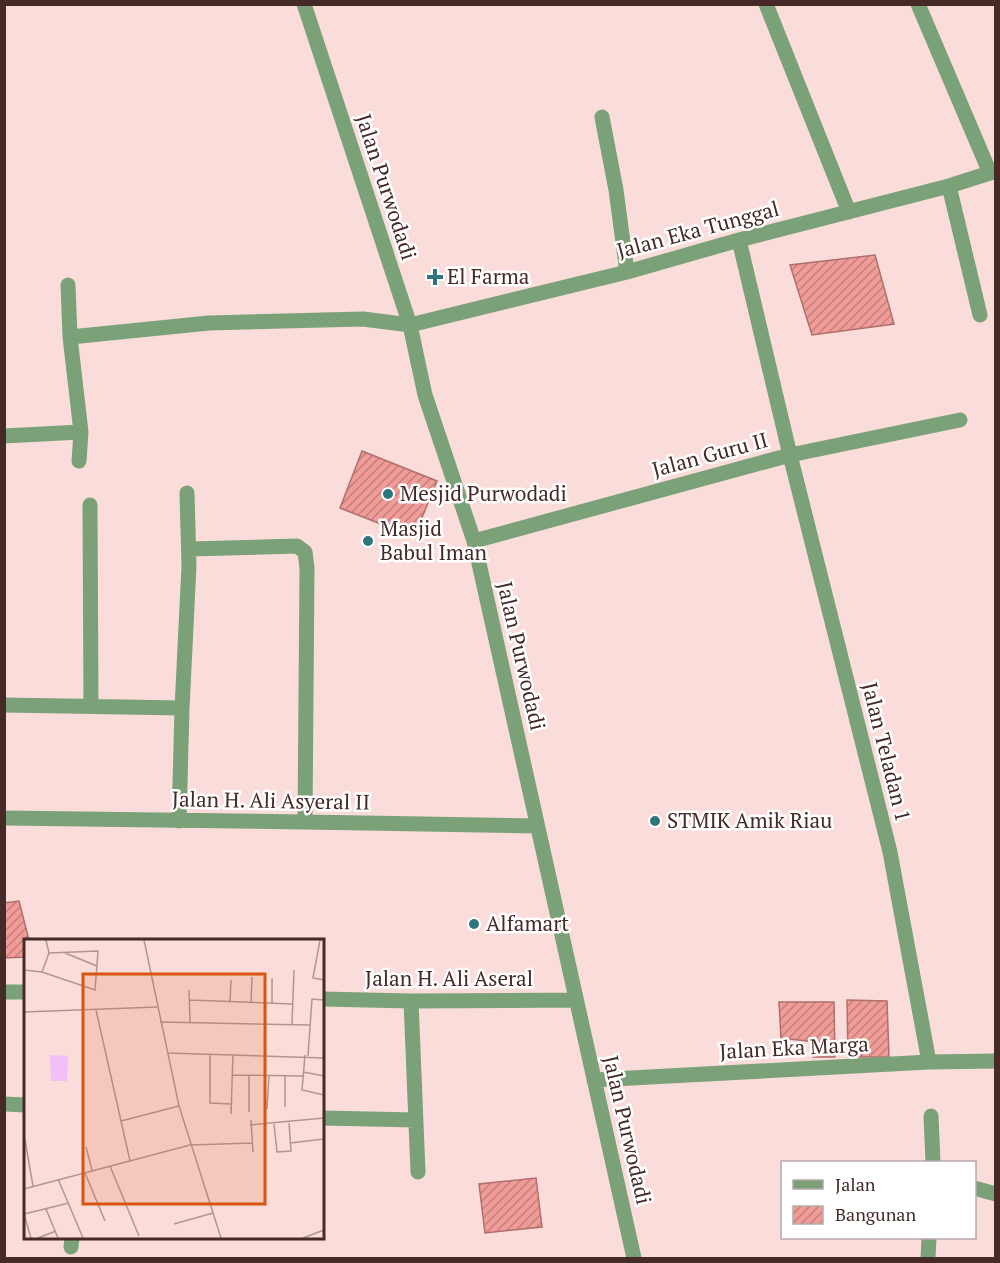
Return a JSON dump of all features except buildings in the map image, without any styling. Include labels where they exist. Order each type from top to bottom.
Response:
[{"type":"street","name":"Jalan Purwodadi","points":[[304,4],[410,326],[425,395],[474,541],[634,1258]]},
{"type":"street","points":[[766,4],[849,212]]},
{"type":"street","points":[[918,4],[993,172]]},
{"type":"street","points":[[602,117],[616,190],[627,272]]},
{"type":"street","name":"Jalan Eka Tunggal","points":[[410,326],[627,272],[739,240],[949,186],[993,172]]},
{"type":"street","points":[[949,186],[980,315]]},
{"type":"street","name":"Jalan Teladan 1","points":[[739,240],[790,455],[890,852],[929,1062]]},
{"type":"street","points":[[68,285],[70,337],[81,432],[79,461]]},
{"type":"street","points":[[70,337],[209,322],[363,319],[410,326]]},
{"type":"street","name":"Jalan Guru II","points":[[474,541],[790,455],[960,420]]},
{"type":"street","points":[[4,436],[81,432]]},
{"type":"street","points":[[178,820],[189,566],[187,493]]},
{"type":"street","points":[[90,505],[91,706]]},
{"type":"street","points":[[189,549],[297,546],[305,552],[307,568],[305,822]]},
{"type":"street","points":[[4,705],[182,708]]},
{"type":"street","name":"Jalan H. Ali Asyeral II","points":[[4,818],[537,826]]},
{"type":"street","points":[[4,992],[24,992]]},
{"type":"street","name":"Jalan H. Ali Aseral","points":[[324,999],[576,1000]]},
{"type":"street","points":[[411,1001],[418,1172]]},
{"type":"street","name":"Jalan Eka Marga","points":[[594,1080],[929,1062],[996,1061]]},
{"type":"street","points":[[4,1104],[24,1105]]},
{"type":"street","points":[[931,1116],[933,1161]]},
{"type":"street","points":[[324,1118],[416,1120]]},
{"type":"street","points":[[976,1188],[996,1194]]},
{"type":"street","points":[[928,1258],[929,1239]]},
{"type":"place","name":"El Farma","points":[[435,277]]},
{"type":"place","name":"Mesjid Purwodadi","points":[[388,494]]},
{"type":"place","name":"Masjid Babul Iman","points":[[368,541]]},
{"type":"place","name":"STMIK Amik Riau","points":[[655,821]]},
{"type":"place","name":"Alfamart","points":[[474,924]]}]
